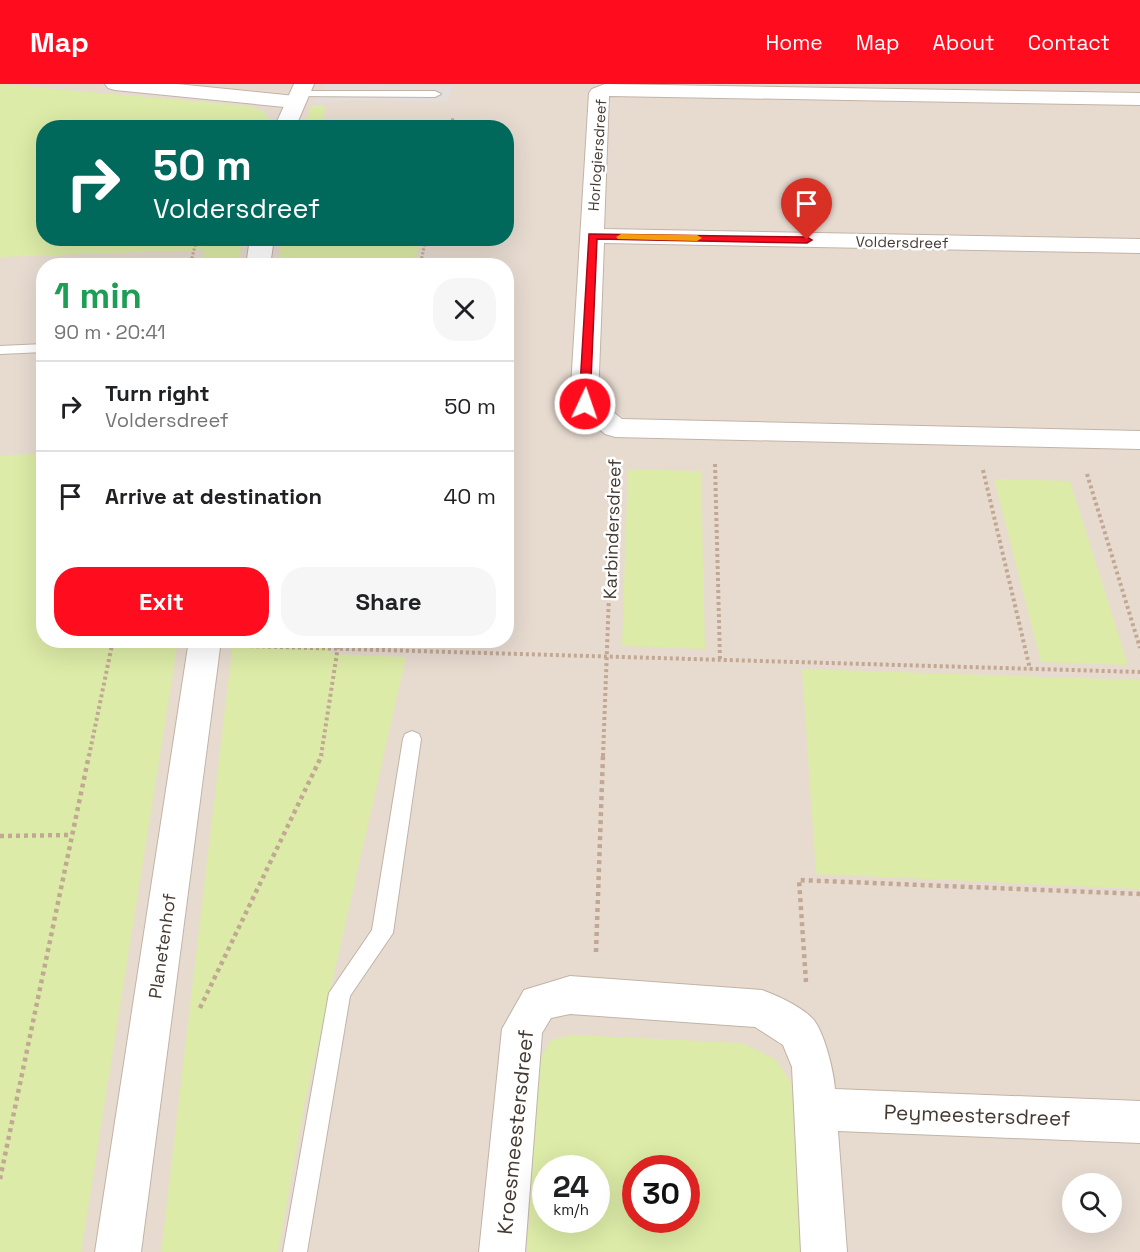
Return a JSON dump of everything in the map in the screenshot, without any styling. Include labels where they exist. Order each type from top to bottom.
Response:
[{"type":"street","points":[[115,84],[299,93],[287,120]]},
{"type":"street","name":"Horlogiersdreef","points":[[615,428],[585,404],[599,93],[609,89],[1140,99]]},
{"type":"street","name":"Voldersdreef","points":[[592,236],[1140,246]]},
{"type":"street","points":[[615,428],[1140,440]]},
{"type":"street","name":"Planetenhof","points":[[118,1252],[203,648]]},
{"type":"street","name":"Kroesmeestersdreef","points":[[502,1252],[522,1029],[538,1003],[570,995],[762,1009],[798,1032],[813,1067],[824,1252]]},
{"type":"street","name":"Peymeestersdreef","points":[[815,1109],[1140,1122]]},
{"type":"lane","points":[[299,93],[435,94]]},
{"type":"lane","points":[[0,350],[36,348]]},
{"type":"lane","points":[[295,1252],[340,993],[382,933],[412,739]]},
{"type":"path","name":"Karbindersdreef","points":[[595,997],[615,428]]},
{"type":"path","points":[[714,431],[720,660]]},
{"type":"path","points":[[975,437],[1030,669]]},
{"type":"path","points":[[1076,439],[1140,648]]},
{"type":"path","points":[[0,1179],[111,648]]},
{"type":"path","points":[[318,648],[1140,672]]},
{"type":"path","points":[[197,1014],[321,759],[337,649]]},
{"type":"path","points":[[0,836],[72,835]]},
{"type":"path","points":[[784,1023],[807,998],[799,880],[1140,894]]},
{"type":"shaded area","points":[[0,84],[1140,84],[1140,1252],[0,1252]]},
{"type":"shaded area","points":[[326,84],[453,86],[447,102],[355,100],[314,103]]},
{"type":"green space","points":[[0,84],[249,106],[263,111],[269,119],[36,120],[36,246],[241,246],[240,258],[202,258],[204,250],[0,257]]},
{"type":"green space","points":[[312,105],[324,105],[323,108],[326,109],[322,120],[306,120]]},
{"type":"green space","points":[[281,246],[419,246],[417,258],[279,258]]},
{"type":"green space","points":[[36,453],[36,648],[177,648],[81,1252],[0,1252],[0,456]]},
{"type":"green space","points":[[628,469],[701,471],[705,649],[622,646]]},
{"type":"green space","points":[[994,479],[1070,481],[1128,665],[1041,662]]},
{"type":"green space","points":[[232,648],[331,648],[330,654],[406,657],[305,1102],[278,1252],[161,1252]]},
{"type":"green space","points":[[802,669],[1140,680],[1140,889],[816,874]]},
{"type":"green space","points":[[572,1035],[742,1043],[775,1059],[792,1084],[800,1252],[527,1252],[532,1172],[532,1233],[610,1233],[610,1155],[533,1155],[539,1060],[551,1040]]},
{"type":"slow traffic","points":[[621,237],[697,238]]},
{"type":"route","points":[[585,404],[592,236],[807,240]]}]
